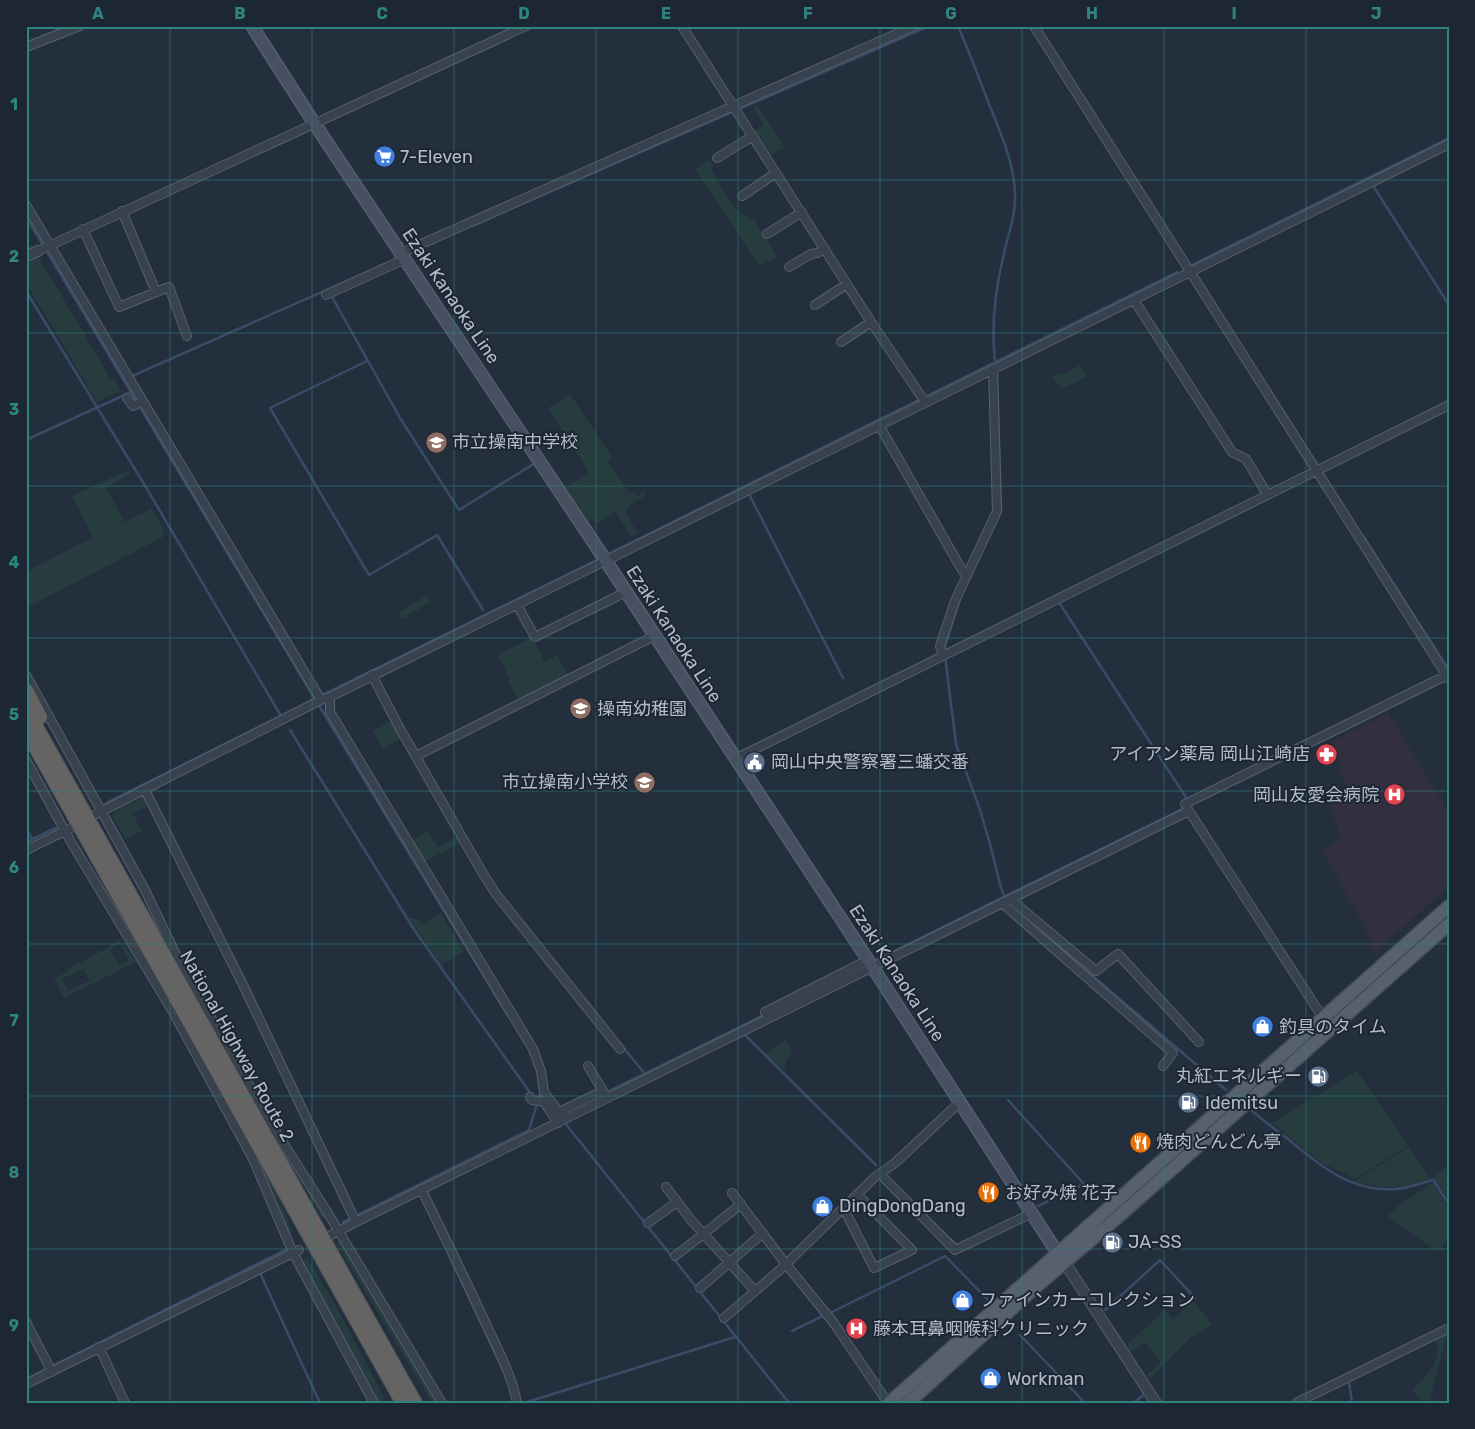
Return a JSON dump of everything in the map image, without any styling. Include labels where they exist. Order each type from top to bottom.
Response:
[{"type":"highway","points":[[26,690],[57,750],[65,778]]},
{"type":"highway","name":"National Highway Route 2","points":[[26,709],[415,1403]]},
{"type":"highway","name":"National Highway Route 2","points":[[28,734],[403,1403]]},
{"type":"highway","points":[[308,1211],[383,1331],[425,1403]]},
{"type":"highway","points":[[354,1316],[358,1337],[392,1403]]},
{"type":"main road","name":"Ezaki Kanaoka Line","points":[[252,26],[314,123],[626,592],[1061,1258]]},
{"type":"main road","points":[[908,1403],[1032,1290],[1061,1258],[1322,1018],[1449,906]]},
{"type":"main road","points":[[889,1403],[1330,1029],[1449,924]]},
{"type":"street","points":[[26,47],[80,26]]},
{"type":"street","points":[[26,256],[526,26]]},
{"type":"street","points":[[682,26],[871,322],[924,400]]},
{"type":"street","points":[[326,295],[403,256],[736,109],[914,26]]},
{"type":"street","points":[[765,1012],[1006,901],[1188,806],[1448,676],[1347,521],[1317,470],[1190,272],[1176,247],[1034,26]]},
{"type":"street","points":[[717,158],[753,136]]},
{"type":"street","points":[[94,815],[322,699],[606,562],[879,425],[924,400],[995,368],[1449,144]]},
{"type":"street","points":[[742,196],[776,173]]},
{"type":"street","points":[[26,205],[129,378],[139,404],[322,699],[329,704],[330,712],[533,1050],[541,1071],[544,1092],[562,1117]]},
{"type":"street","points":[[122,211],[156,292]]},
{"type":"street","points":[[767,234],[802,212]]},
{"type":"street","points":[[83,230],[119,307],[169,288],[186,336]]},
{"type":"street","points":[[788,267],[811,254],[825,249]]},
{"type":"street","points":[[815,305],[847,284]]},
{"type":"street","points":[[1134,300],[1232,452],[1246,460],[1267,494]]},
{"type":"street","points":[[841,342],[871,322]]},
{"type":"street","points":[[944,654],[940,646],[955,601],[996,515],[998,505],[995,368]]},
{"type":"street","points":[[128,398],[134,406],[139,404]]},
{"type":"street","points":[[735,759],[1449,405]]},
{"type":"street","points":[[879,425],[966,575]]},
{"type":"street","points":[[517,605],[535,637],[626,592]]},
{"type":"street","points":[[416,756],[654,636]]},
{"type":"street","points":[[26,674],[145,890],[178,958],[273,1127],[339,1230],[442,1403]]},
{"type":"street","points":[[372,675],[416,756],[496,894],[620,1049]]},
{"type":"street","points":[[26,760],[65,831],[173,1012],[253,1159],[296,1252],[374,1403]]},
{"type":"street","points":[[145,790],[244,987],[354,1219]]},
{"type":"street","points":[[1188,806],[1330,1029]]},
{"type":"street","points":[[26,850],[73,827]]},
{"type":"street","points":[[1006,901],[1015,903],[1096,972],[1118,954],[1199,1042]]},
{"type":"street","points":[[1006,901],[1173,1053],[1163,1066]]},
{"type":"street","points":[[331,1235],[354,1219],[421,1189],[605,1094],[870,964]]},
{"type":"street","points":[[588,1066],[605,1094]]},
{"type":"street","points":[[536,1100],[544,1102],[562,1117]]},
{"type":"street","points":[[724,1318],[782,1268],[843,1207],[895,1163],[960,1102]]},
{"type":"street","points":[[880,1174],[955,1250],[1032,1213]]},
{"type":"street","points":[[666,1187],[754,1291]]},
{"type":"street","points":[[421,1189],[511,1379],[517,1403]]},
{"type":"street","points":[[732,1193],[833,1322],[889,1403]]},
{"type":"street","points":[[843,1207],[874,1268],[912,1250],[857,1194]]},
{"type":"street","points":[[648,1223],[677,1202]]},
{"type":"street","points":[[675,1256],[741,1204]]},
{"type":"street","points":[[700,1288],[763,1233]]},
{"type":"street","points":[[26,1384],[50,1369],[99,1348],[296,1252]]},
{"type":"street","points":[[1061,1258],[1156,1403]]},
{"type":"street","points":[[26,1322],[50,1369]]},
{"type":"street","points":[[1296,1403],[1449,1328]]},
{"type":"street","points":[[99,1348],[125,1403]]},
{"type":"shaded area","points":[[1388,713],[1449,812],[1449,886],[1374,953],[1370,946],[1373,943],[1323,850],[1342,839],[1330,808],[1335,804],[1331,796],[1347,786],[1338,770],[1342,767],[1329,743]]},
{"type":"green space","points":[[758,106],[784,147],[771,156],[754,131],[764,124],[753,108]]},
{"type":"green space","points":[[707,160],[714,165],[711,169],[729,200],[740,213],[754,219],[777,257],[759,266],[695,169]]},
{"type":"green space","points":[[38,256],[111,379],[114,378],[121,391],[97,402],[26,283],[26,261]]},
{"type":"green space","points":[[1080,365],[1087,377],[1062,389],[1052,377],[1059,373],[1061,375]]},
{"type":"green space","points":[[570,394],[612,457],[608,461],[629,493],[634,491],[638,496],[644,492],[646,495],[632,504],[625,512],[638,534],[631,536],[616,512],[596,524],[593,519],[587,522],[565,488],[589,472],[548,408]]},
{"type":"green space","points":[[128,470],[130,474],[106,488],[125,522],[151,509],[153,510],[164,530],[163,537],[26,608],[26,572],[93,537],[72,496]]},
{"type":"green space","points":[[426,596],[431,602],[402,619],[398,613]]},
{"type":"green space","points":[[532,637],[544,661],[557,655],[567,674],[518,700],[498,655]]},
{"type":"green space","points":[[393,720],[403,737],[383,749],[373,731]]},
{"type":"green space","points":[[145,797],[149,805],[133,814],[142,831],[126,839],[112,816],[115,810]]},
{"type":"green space","points":[[428,831],[438,847],[458,836],[461,840],[460,843],[422,863],[410,842]]},
{"type":"green space","points":[[441,913],[464,952],[441,965],[408,917],[424,923]]},
{"type":"green space","points":[[120,939],[122,941],[110,950],[119,965],[129,961],[123,948],[124,944],[136,962],[64,998],[54,978],[68,972],[67,969],[102,951]],"holes":[[[84,969],[89,981],[68,991],[62,979]]]},
{"type":"green space","points":[[785,1040],[793,1052],[786,1061],[785,1071],[772,1059],[764,1055]]},
{"type":"green space","points":[[1357,1071],[1408,1146],[1355,1179],[1322,1163],[1272,1123]]},
{"type":"green space","points":[[1409,1147],[1430,1179],[1392,1187],[1374,1186],[1354,1181]]},
{"type":"green space","points":[[283,1148],[327,1216],[322,1219]]},
{"type":"green space","points":[[258,1160],[278,1196],[293,1232],[287,1235]]},
{"type":"green space","points":[[1449,1164],[1449,1193],[1446,1196],[1433,1178]]},
{"type":"green space","points":[[1433,1183],[1449,1209],[1449,1239],[1437,1252],[1388,1216],[1398,1206]]},
{"type":"green space","points":[[341,1240],[438,1403],[432,1403],[336,1243]]},
{"type":"green space","points":[[307,1257],[336,1306],[387,1403],[378,1403],[300,1261]]},
{"type":"green space","points":[[1193,1300],[1212,1324],[1191,1337],[1150,1379],[1147,1375],[1160,1362],[1145,1342],[1131,1352],[1127,1345],[1164,1310],[1173,1319]]},
{"type":"green space","points":[[1447,1333],[1429,1403],[1423,1403],[1413,1390],[1427,1375],[1436,1359],[1438,1345],[1433,1340]]},
{"type":"waterway","points":[[26,43],[68,26]]},
{"type":"waterway","points":[[472,226],[929,26]]},
{"type":"waterway","points":[[958,26],[1006,148],[1015,195],[1013,219],[995,301],[993,331],[997,374],[1001,512],[982,551]]},
{"type":"waterway","points":[[1191,268],[1190,266],[1449,138]]},
{"type":"waterway","points":[[1372,184],[1449,305]]},
{"type":"waterway","points":[[26,217],[315,699],[507,1014]]},
{"type":"waterway","points":[[130,377],[396,259]]},
{"type":"waterway","points":[[608,554],[1177,272]]},
{"type":"waterway","points":[[26,291],[144,484],[281,716]]},
{"type":"waterway","points":[[331,295],[400,418],[459,510],[535,463]]},
{"type":"waterway","points":[[367,361],[270,408],[369,575],[437,535],[483,610]]},
{"type":"waterway","points":[[26,440],[131,392]]},
{"type":"waterway","points":[[749,494],[843,678]]},
{"type":"waterway","points":[[1363,536],[1448,669]]},
{"type":"waterway","points":[[320,696],[595,561]]},
{"type":"waterway","points":[[945,651],[960,599]]},
{"type":"waterway","points":[[1060,601],[1060,604],[1189,802]]},
{"type":"waterway","points":[[945,656],[956,744],[980,810],[1006,900]]},
{"type":"waterway","points":[[1306,749],[1442,682]]},
{"type":"waterway","points":[[106,803],[315,699]]},
{"type":"waterway","points":[[326,700],[326,714]]},
{"type":"waterway","points":[[290,730],[415,931],[531,1094]]},
{"type":"waterway","points":[[876,960],[1186,807]]},
{"type":"waterway","points":[[26,828],[32,839]]},
{"type":"waterway","points":[[26,842],[56,828]]},
{"type":"waterway","points":[[1011,906],[1226,1090]]},
{"type":"waterway","points":[[605,1093],[766,1014]]},
{"type":"waterway","points":[[744,1034],[876,1165]]},
{"type":"waterway","points":[[622,1046],[645,1074]]},
{"type":"waterway","points":[[343,1222],[529,1130],[541,1091]]},
{"type":"waterway","points":[[1008,1100],[1084,1184],[1038,1206]]},
{"type":"waterway","points":[[1252,1111],[1324,1167],[1351,1182],[1365,1187],[1396,1189],[1433,1180],[1449,1204]]},
{"type":"waterway","points":[[557,1113],[789,1403]]},
{"type":"waterway","points":[[933,1223],[958,1246]]},
{"type":"waterway","points":[[26,1379],[285,1250]]},
{"type":"waterway","points":[[449,1255],[503,1370]]},
{"type":"waterway","points":[[830,1313],[945,1256],[989,1301]]},
{"type":"waterway","points":[[1105,1310],[1160,1260],[1195,1298]]},
{"type":"waterway","points":[[260,1273],[320,1403]]},
{"type":"waterway","points":[[792,1331],[823,1316]]},
{"type":"waterway","points":[[1020,1335],[1085,1403]]},
{"type":"waterway","points":[[524,1403],[735,1337]]},
{"type":"waterway","points":[[1349,1382],[1352,1403]]},
{"type":"waterway","points":[[1133,1403],[1145,1394]]},
{"type":"place","name":"7-Eleven","points":[[384,157]]},
{"type":"place","name":"市立操南中学校","points":[[436,442]]},
{"type":"place","name":"操南幼稚園","points":[[581,709]]},
{"type":"place","name":"アイアン薬局 岡山江崎店","points":[[1326,754]]},
{"type":"place","name":"岡山中央警察署三蟠交番","points":[[755,762]]},
{"type":"place","name":"市立操南小学校","points":[[644,782]]},
{"type":"place","name":"岡山友愛会病院","points":[[1395,795]]},
{"type":"place","name":"釣具のタイム","points":[[1263,1027]]},
{"type":"place","name":"丸紅エネルギー","points":[[1318,1076]]},
{"type":"place","name":"Idemitsu","points":[[1189,1103]]},
{"type":"place","name":"焼肉どんどん亭","points":[[1140,1142]]},
{"type":"place","name":"お好み焼 花子","points":[[989,1193]]},
{"type":"place","name":"DingDongDang","points":[[823,1206]]},
{"type":"place","name":"JA-SS","points":[[1112,1242]]},
{"type":"place","name":"ファインカーコレクション","points":[[963,1300]]},
{"type":"place","name":"藤本耳鼻咽喉科クリニック","points":[[857,1329]]},
{"type":"place","name":"Workman","points":[[991,1379]]}]
